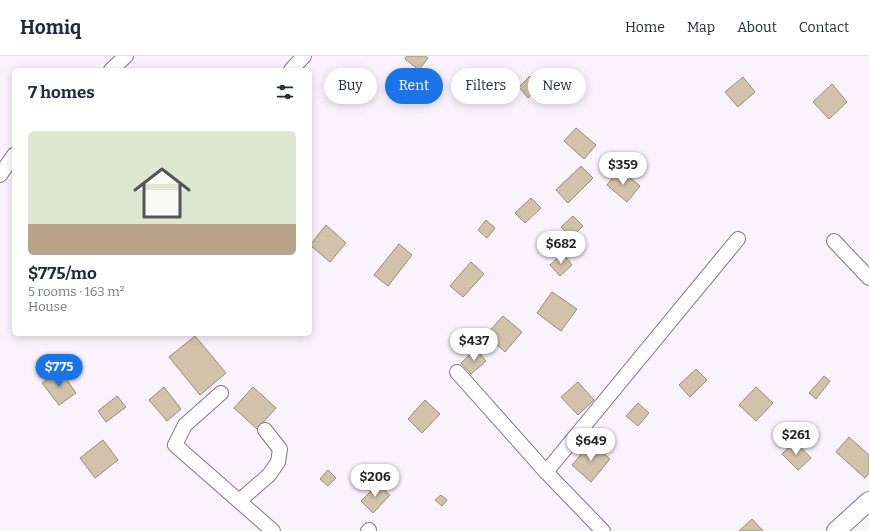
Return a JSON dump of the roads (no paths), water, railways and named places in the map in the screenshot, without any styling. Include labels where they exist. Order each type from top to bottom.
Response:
[{"type":"main road","points":[[839,530],[869,501]]},
{"type":"street","points":[[113,68],[126,56]]},
{"type":"street","points":[[293,68],[304,56]]},
{"type":"street","points":[[0,175],[12,158]]},
{"type":"street","points":[[546,472],[738,239]]},
{"type":"street","points":[[834,241],[869,278]]},
{"type":"street","points":[[457,372],[546,472],[603,531]]},
{"type":"street","points":[[221,393],[185,425],[175,445],[273,531]]},
{"type":"street","points":[[239,501],[269,475],[278,462],[280,449],[265,430]]}]
